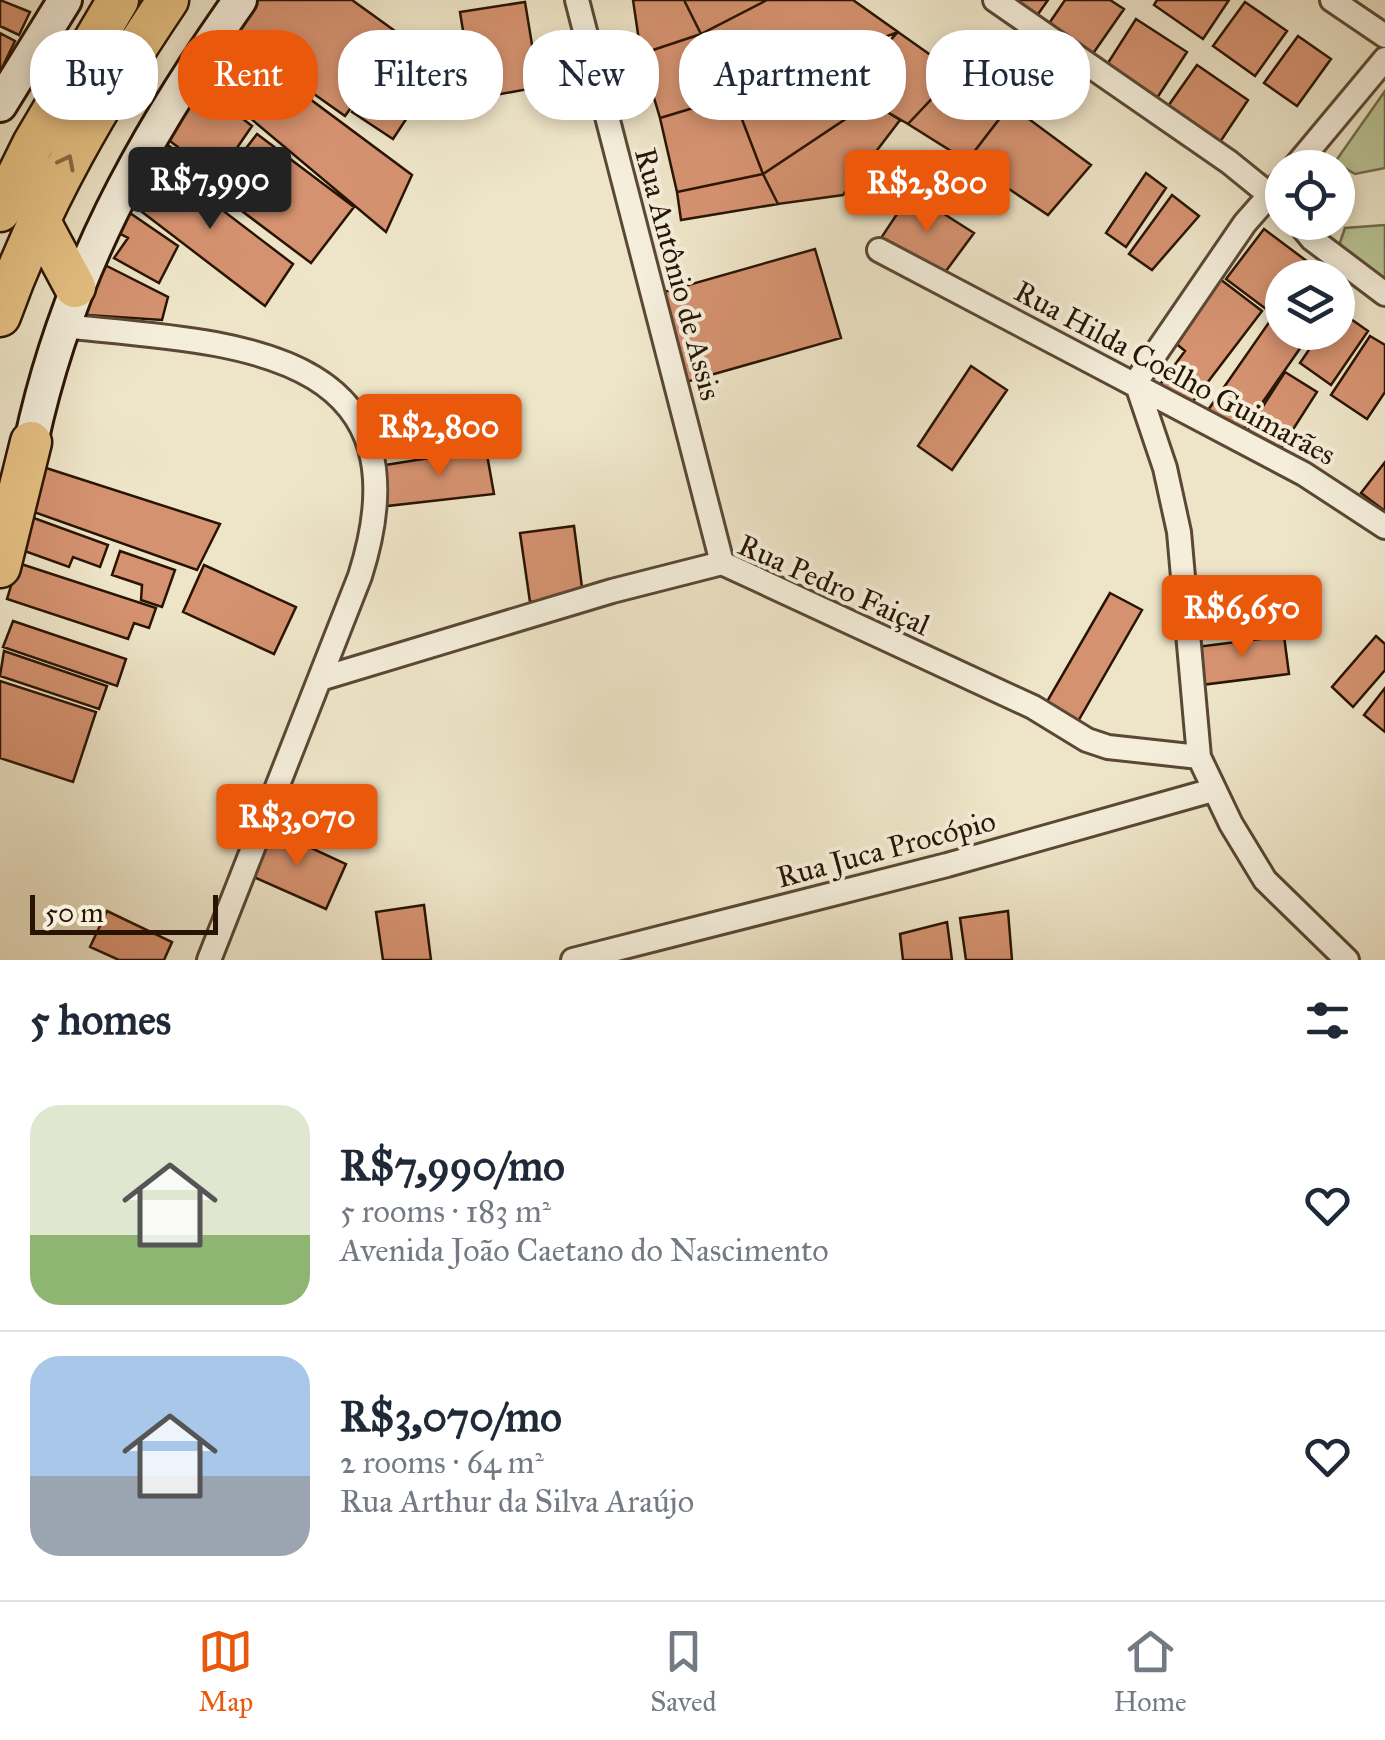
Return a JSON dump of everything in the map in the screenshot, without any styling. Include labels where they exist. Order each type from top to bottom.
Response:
[{"type":"highway","points":[[0,316],[33,144],[118,0]]},
{"type":"highway","points":[[19,216],[168,0]]},
{"type":"highway","points":[[19,216],[75,287]]},
{"type":"highway","points":[[0,567],[16,450]]},
{"type":"main road","points":[[0,104],[65,0]]},
{"type":"main road","points":[[16,450],[75,287],[166,106],[240,0]]},
{"type":"street","name":"Rua Antônio de Assis","points":[[577,0],[722,563]]},
{"type":"street","points":[[995,0],[1265,183]]},
{"type":"street","points":[[1332,0],[1385,36]]},
{"type":"street","points":[[1309,150],[1385,59]]},
{"type":"street","points":[[1265,205],[1245,223],[1136,382],[1165,468],[1179,532],[1200,757],[1213,790],[1266,880],[1347,960]]},
{"type":"street","points":[[1315,240],[1385,294]]},
{"type":"street","name":"Rua Hilda Coelho Guimarães","points":[[878,250],[1136,382],[1304,474],[1385,527]]},
{"type":"street","points":[[62,326],[248,348],[284,359],[319,379],[347,408],[367,440],[376,478],[374,530],[209,960]]},
{"type":"street","name":"Rua Pedro Faiçal","points":[[320,679],[612,590],[722,563],[1033,707],[1087,740],[1108,747],[1200,757]]},
{"type":"street","name":"Rua Juca Procópio","points":[[573,960],[946,865],[1213,790]]},
{"type":"green space","points":[[1385,91],[1385,168],[1355,174],[1355,150],[1343,150]]},
{"type":"green space","points":[[1385,225],[1385,280],[1338,248],[1341,240],[1355,240],[1355,227]]},
{"type":"building","points":[[0,0],[30,12],[19,35],[0,26]]},
{"type":"building","points":[[252,0],[352,0],[394,30],[338,30],[338,111],[318,97],[318,30],[230,30]]},
{"type":"building","points":[[633,0],[684,0],[699,30],[679,30],[679,41],[659,48],[659,30],[637,30]]},
{"type":"building","points":[[684,0],[767,0],[709,30],[699,30]]},
{"type":"building","points":[[767,0],[853,0],[895,30],[709,30]]},
{"type":"building","points":[[1011,0],[1048,0],[1036,17]]},
{"type":"building","points":[[1065,0],[1110,0],[1124,9],[1092,55],[1090,30],[1055,30],[1048,25]]},
{"type":"building","points":[[1157,0],[1229,0],[1203,39],[1154,5]]},
{"type":"building","points":[[525,2],[530,30],[523,30],[523,90],[503,94],[503,30],[463,30],[460,12]]},
{"type":"building","points":[[1245,2],[1287,31],[1255,76],[1213,46]]},
{"type":"building","points":[[1136,19],[1187,52],[1157,98],[1106,66]]},
{"type":"building","points":[[0,33],[15,41],[0,72]]},
{"type":"building","points":[[1298,36],[1331,59],[1297,106],[1264,83]]},
{"type":"building","points":[[906,38],[926,52],[926,105],[908,124],[901,120],[906,120]]},
{"type":"building","points":[[679,41],[679,112],[660,118],[659,115],[659,48]]},
{"type":"building","points":[[1197,65],[1248,100],[1218,145],[1166,109]]},
{"type":"building","points":[[318,105],[412,175],[386,232],[252,120],[318,120]]},
{"type":"building","points":[[926,105],[926,120],[998,120],[967,161],[908,124]]},
{"type":"building","points":[[679,112],[679,120],[742,120],[763,174],[677,192],[660,118]]},
{"type":"building","points":[[178,120],[244,120],[252,126],[217,177],[166,138]]},
{"type":"building","points":[[364,120],[406,120],[393,139]]},
{"type":"building","points":[[742,120],[844,120],[763,174]]},
{"type":"building","points":[[844,120],[900,120],[843,195],[778,204],[763,174]]},
{"type":"building","points":[[998,120],[1030,120],[1091,165],[1048,215],[967,161]]},
{"type":"building","points":[[257,134],[354,207],[311,263],[214,190]]},
{"type":"building","points":[[165,143],[217,181],[208,194],[156,155]]},
{"type":"building","points":[[154,158],[293,264],[265,306],[129,202]]},
{"type":"building","points":[[1146,173],[1166,188],[1126,247],[1106,233]]},
{"type":"building","points":[[763,174],[778,204],[681,220],[677,192]]},
{"type":"building","points":[[911,193],[974,233],[943,275],[881,238]]},
{"type":"building","points":[[1172,195],[1199,216],[1152,270],[1129,254]]},
{"type":"building","points":[[130,213],[178,246],[159,283],[114,258],[128,238],[117,232]]},
{"type":"building","points":[[1264,229],[1265,240],[1279,240],[1305,260],[1265,260],[1265,308],[1226,279]]},
{"type":"building","points":[[815,249],[841,338],[686,382],[660,293]]},
{"type":"building","points":[[97,261],[168,297],[162,320],[72,314]]},
{"type":"building","points":[[1220,279],[1262,311],[1188,408],[1159,386],[1185,351],[1173,341]]},
{"type":"building","points":[[1355,322],[1368,331],[1355,350]]},
{"type":"building","points":[[1265,328],[1265,350],[1299,350],[1239,436],[1206,413]]},
{"type":"building","points":[[1370,336],[1385,345],[1385,392],[1367,419],[1331,395]]},
{"type":"building","points":[[1309,350],[1355,350],[1331,385],[1300,363]]},
{"type":"building","points":[[971,366],[1007,390],[952,470],[918,446]]},
{"type":"building","points":[[1285,372],[1317,392],[1276,456],[1244,436]]},
{"type":"building","points":[[486,449],[494,494],[387,506],[385,465]]},
{"type":"building","points":[[1385,462],[1385,511],[1361,493]]},
{"type":"building","points":[[43,467],[220,524],[197,570],[31,511]]},
{"type":"building","points":[[31,517],[108,545],[100,567],[73,557],[69,567],[19,549]]},
{"type":"building","points":[[574,526],[583,595],[530,602],[520,533]]},
{"type":"building","points":[[120,551],[175,570],[162,607],[141,600],[142,585],[112,575]]},
{"type":"building","points":[[18,563],[156,608],[149,628],[134,623],[128,639],[7,599]]},
{"type":"building","points":[[204,565],[296,607],[274,654],[183,612]]},
{"type":"building","points":[[1110,593],[1142,610],[1077,723],[1045,705]]},
{"type":"building","points":[[13,621],[126,659],[117,686],[3,647]]},
{"type":"building","points":[[1284,636],[1289,674],[1201,685],[1196,647]]},
{"type":"building","points":[[1376,636],[1385,644],[1385,670],[1353,707],[1332,687]]},
{"type":"building","points":[[4,651],[107,686],[99,709],[0,676]]},
{"type":"building","points":[[0,681],[96,712],[73,782],[0,758]]},
{"type":"building","points":[[1385,688],[1385,732],[1364,715]]},
{"type":"building","points":[[268,828],[346,864],[326,909],[247,874]]},
{"type":"building","points":[[424,905],[431,960],[383,960],[376,912]]},
{"type":"building","points":[[107,911],[172,942],[164,960],[119,960],[90,947]]},
{"type":"building","points":[[1008,911],[1012,960],[966,960],[960,918]]},
{"type":"building","points":[[947,922],[952,960],[903,960],[900,934]]}]
